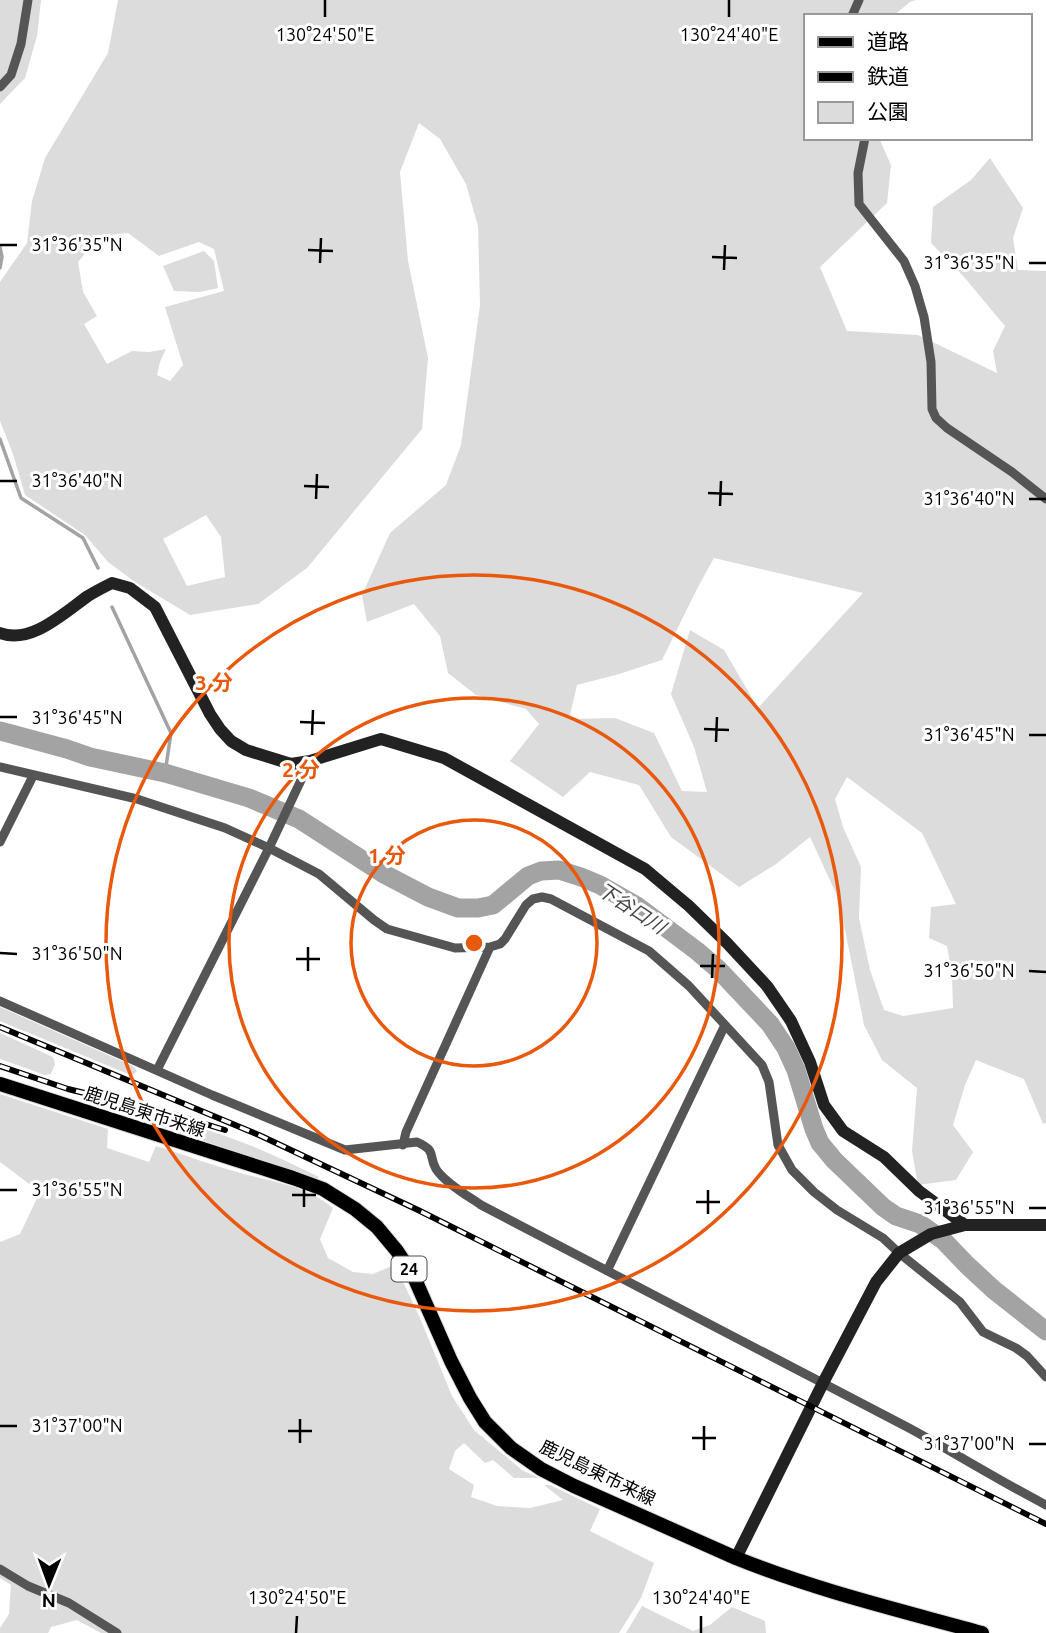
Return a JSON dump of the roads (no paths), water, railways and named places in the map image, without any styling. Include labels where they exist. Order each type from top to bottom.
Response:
[{"type":"main road","name":"鹿児島東市来線","points":[[0,1084],[293,1178],[323,1189],[355,1209],[377,1227],[414,1277],[451,1361],[485,1422],[511,1448],[541,1469],[763,1569],[982,1633]]},
{"type":"street","points":[[0,87],[11,75],[21,44],[28,0]]},
{"type":"street","points":[[865,140],[858,173],[859,204],[904,261],[915,286],[924,317],[931,362],[932,409],[936,418],[1046,499]]},
{"type":"street","points":[[0,633],[20,634],[47,626],[90,595],[112,583],[130,589],[155,607],[210,714],[231,741],[246,750],[291,764],[310,761],[381,739],[409,747],[444,758],[645,869],[689,906],[767,986],[790,1021],[810,1062],[824,1105],[843,1131],[884,1157],[919,1191],[965,1225]]},
{"type":"street","points":[[157,1070],[310,761]]},
{"type":"street","points":[[0,767],[137,799],[225,828],[319,874],[387,929],[455,948],[490,947],[505,939],[526,905],[533,899],[542,897],[551,899],[649,951],[689,986],[762,1065],[769,1082],[778,1145],[792,1170],[837,1210],[883,1237],[960,1302],[983,1332],[1016,1348],[1046,1377]]},
{"type":"street","points":[[0,842],[33,776]]},
{"type":"street","points":[[403,1145],[406,1132],[490,947]]},
{"type":"street","points":[[0,1001],[212,1095],[345,1150],[417,1142],[431,1151],[436,1169],[453,1186],[481,1205],[823,1383],[1046,1505]]},
{"type":"street","points":[[607,1271],[724,1025]]},
{"type":"street","points":[[736,1558],[876,1282],[899,1253],[931,1234],[965,1225],[1046,1226]]},
{"type":"street","points":[[0,1569],[28,1586],[69,1603],[117,1633]]},
{"type":"waterway","points":[[0,247],[0,268]]},
{"type":"waterway","points":[[0,439],[21,498],[83,538],[98,568]]},
{"type":"waterway","points":[[112,607],[171,733],[165,773]]},
{"type":"waterway","name":"下谷口川","points":[[0,731],[90,757],[165,773],[249,798],[299,819],[384,874],[428,897],[458,908],[493,905],[528,876],[541,871],[559,870],[600,885],[637,906],[718,969],[770,1024],[786,1048],[796,1070],[820,1143],[834,1160],[883,1207],[896,1216],[920,1224],[943,1240],[994,1290],[1046,1331]]},
{"type":"railway","points":[[0,1027],[259,1135],[418,1210],[1046,1524]]},
{"type":"railway","points":[[0,1066],[68,1089],[225,1130]]}]
